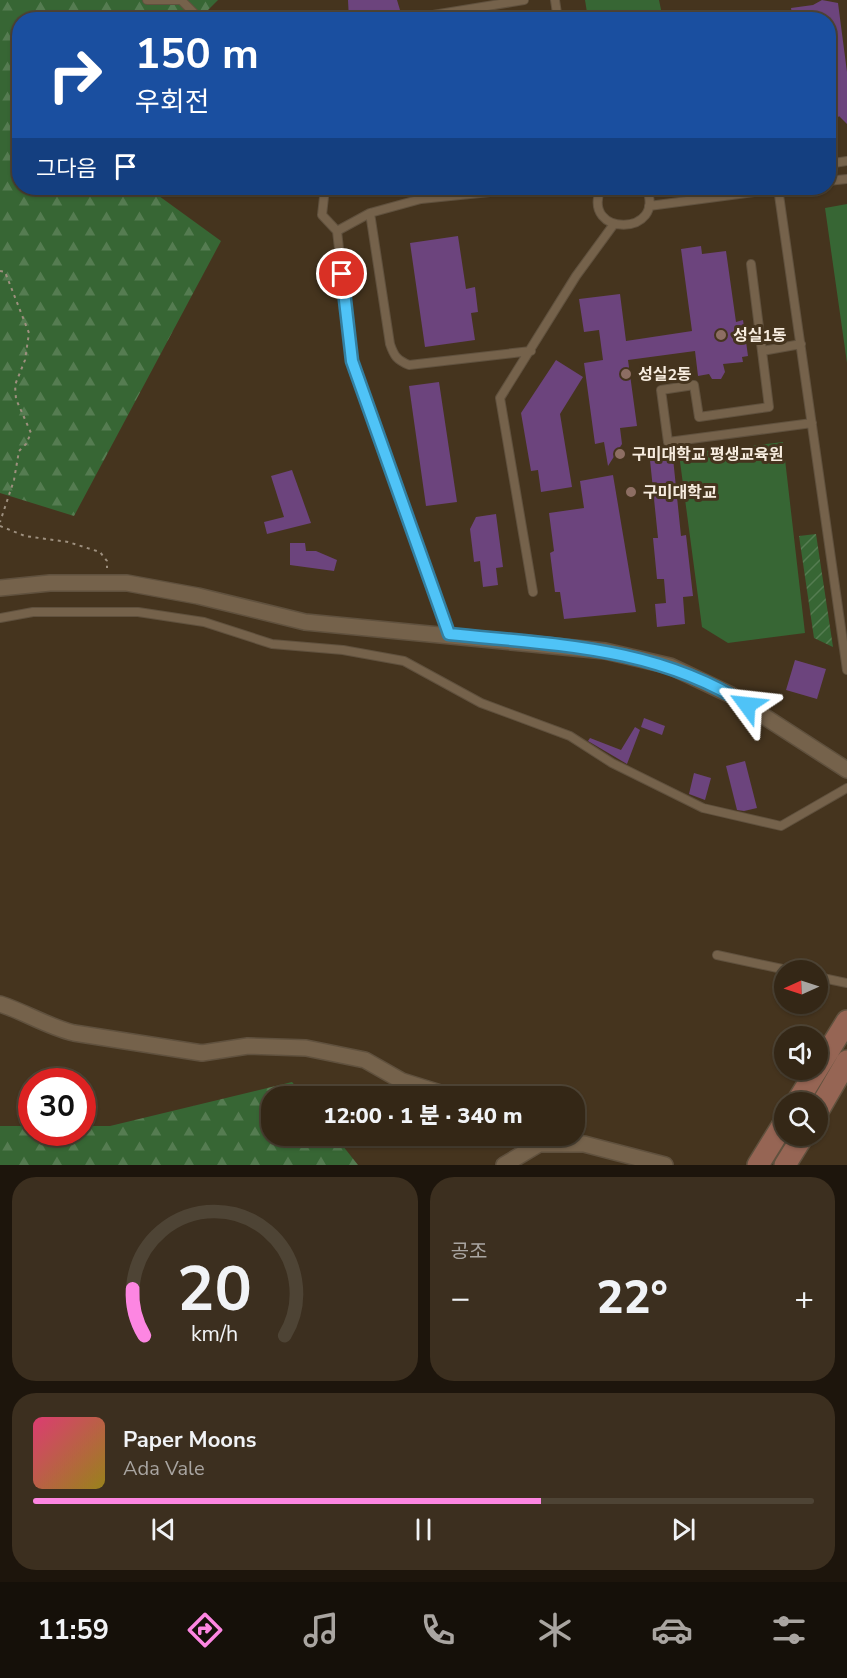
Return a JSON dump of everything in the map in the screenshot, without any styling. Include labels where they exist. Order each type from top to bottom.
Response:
[{"type":"main road","points":[[803,1092],[847,1021]]},
{"type":"main road","points":[[828,1094],[847,1061]]},
{"type":"main road","points":[[758,1165],[774,1139]]},
{"type":"main road","points":[[784,1165],[796,1146]]},
{"type":"street","points":[[0,588],[50,584],[127,583],[198,596],[305,622],[449,634],[605,651],[670,666],[731,695],[847,770]]},
{"type":"street","points":[[0,1004],[31,1014],[55,1029],[202,1053],[264,1046],[306,1048],[365,1060],[402,1081],[418,1086]]},
{"type":"street","points":[[504,1165],[531,1153],[584,1144],[665,1165]]},
{"type":"lane","points":[[147,0],[181,0],[193,12]]},
{"type":"lane","points":[[451,12],[524,0]]},
{"type":"lane","points":[[324,195],[322,215],[337,231],[352,361],[449,634]]},
{"type":"lane","points":[[420,195],[421,199]]},
{"type":"lane","points":[[337,231],[370,213],[421,199],[461,195]]},
{"type":"lane","points":[[599,195],[601,213],[614,224],[632,225],[645,214],[649,206],[647,195]]},
{"type":"lane","points":[[649,206],[730,195]]},
{"type":"lane","points":[[782,195],[847,670]]},
{"type":"lane","points":[[370,213],[390,344],[394,356],[408,365],[531,351]]},
{"type":"lane","points":[[533,592],[500,398],[576,276],[614,224]]},
{"type":"lane","points":[[751,264],[769,407],[699,417],[694,385],[661,390],[668,442],[812,423]]},
{"type":"lane","points":[[762,351],[801,344]]},
{"type":"lane","points":[[0,618],[33,612],[138,612],[204,622],[272,644],[343,650],[404,661],[481,703],[570,736],[612,763],[704,808],[781,826],[847,788]]},
{"type":"lane","points":[[717,956],[774,967]]},
{"type":"lane","points":[[828,979],[847,983]]},
{"type":"path","points":[[0,271],[5,272],[29,333],[25,360],[15,385],[16,399],[31,433],[27,444],[20,451],[14,480],[0,524],[26,536],[68,542],[100,552],[107,561],[108,583]]},
{"type":"green space","points":[[0,0],[218,0],[206,12],[12,12],[12,195],[158,195],[221,241],[74,516],[0,493]]},
{"type":"green space","points":[[585,0],[659,0],[662,12],[587,12]]},
{"type":"green space","points":[[847,204],[847,363],[825,208]]},
{"type":"green space","points":[[783,442],[805,633],[728,643],[702,627],[679,454]]},
{"type":"green space","points":[[816,534],[833,647],[814,638],[799,536]]},
{"type":"green space","points":[[292,1082],[295,1086],[275,1086]]},
{"type":"green space","points":[[261,1089],[261,1146],[343,1146],[358,1165],[0,1165],[0,1126],[18,1126],[18,1146],[96,1146],[96,1126],[110,1126]]},
{"type":"building","points":[[348,0],[397,0],[401,12],[349,12]]},
{"type":"building","points":[[822,0],[838,3],[847,72],[847,124],[839,116],[836,120],[836,12],[792,12],[791,8],[813,5]]},
{"type":"building","points":[[458,236],[466,289],[475,287],[478,312],[471,313],[475,340],[425,347],[410,243]]},
{"type":"building","points":[[701,246],[702,254],[726,251],[736,322],[743,320],[748,356],[742,357],[743,362],[723,364],[725,372],[721,379],[712,379],[709,374],[698,376],[695,351],[628,360],[637,426],[620,428],[622,444],[608,466],[604,442],[595,444],[584,363],[603,360],[599,330],[584,332],[579,299],[620,294],[626,341],[692,331],[681,249]]},
{"type":"building","points":[[556,360],[583,377],[560,414],[572,487],[541,492],[538,470],[531,471],[521,413]]},
{"type":"building","points":[[439,382],[457,502],[426,506],[409,386]]},
{"type":"building","points":[[673,458],[681,536],[686,535],[693,596],[683,597],[685,624],[657,627],[655,604],[666,603],[664,579],[657,579],[653,538],[658,538],[650,460]]},
{"type":"building","points":[[292,470],[311,523],[267,534],[264,522],[284,517],[271,476]]},
{"type":"building","points":[[613,475],[636,612],[564,619],[560,592],[555,592],[550,553],[554,551],[549,513],[584,508],[580,481]]},
{"type":"building","points":[[496,514],[503,567],[496,568],[498,585],[483,587],[480,561],[474,562],[470,529],[476,517]]},
{"type":"building","points":[[290,543],[305,543],[306,551],[316,551],[337,560],[334,571],[290,565]]},
{"type":"building","points":[[795,660],[826,669],[817,699],[786,690]]},
{"type":"building","points":[[644,718],[665,726],[662,735],[641,727]]},
{"type":"building","points":[[635,727],[640,730],[627,764],[588,741],[590,738],[621,750]]},
{"type":"building","points":[[745,761],[757,808],[744,811],[737,810],[726,766]]},
{"type":"building","points":[[694,773],[711,778],[705,800],[689,794]]},
{"type":"place","name":"성실1동","points":[[721,335]]},
{"type":"place","name":"성실2동","points":[[626,374]]},
{"type":"place","name":"구미대학교 평생교육원","points":[[620,454]]},
{"type":"place","name":"구미대학교","points":[[631,492]]},
{"type":"route","points":[[342,274],[352,361],[449,634],[605,651],[670,666],[747,705]]}]
